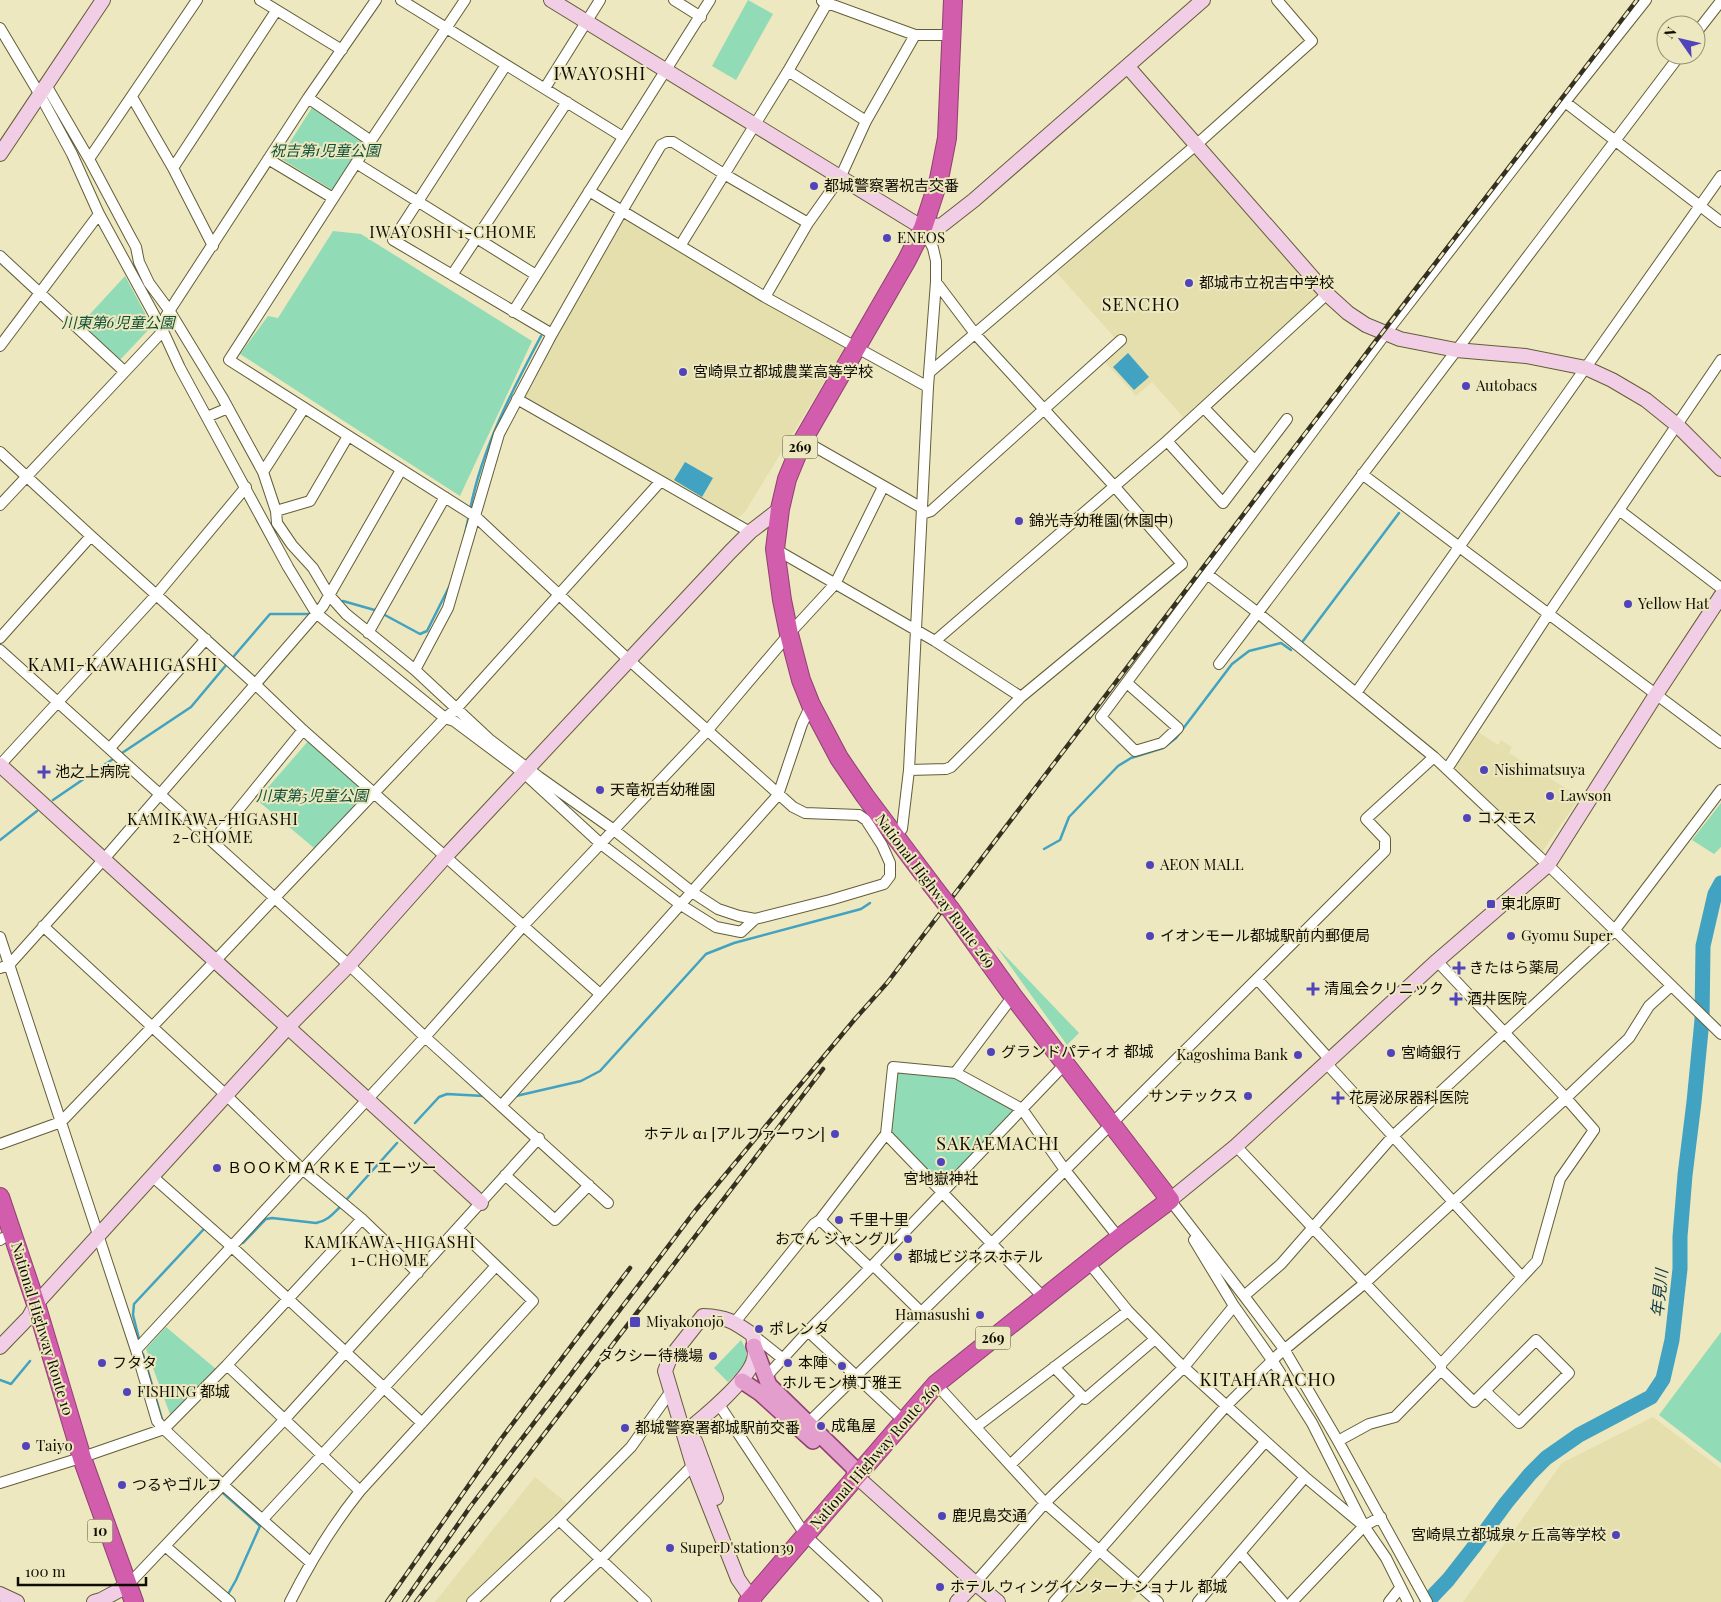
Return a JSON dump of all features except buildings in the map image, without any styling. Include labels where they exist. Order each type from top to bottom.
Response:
[{"type":"highway","name":"National Highway Route 269","points":[[751,1601],[936,1384],[1119,1238],[1170,1200],[1012,996],[839,758],[811,705],[801,680],[782,600],[775,549],[780,509],[787,479],[802,440],[908,260],[923,228],[938,179],[947,138],[954,0]]},
{"type":"highway","name":"National Highway Route 10","points":[[0,1197],[32,1310],[78,1459],[127,1595]]},
{"type":"highway","name":"National Highway Route 10","points":[[1,1236],[32,1310]]},
{"type":"main road","points":[[753,1340],[768,1386],[853,1467],[856,1476]]},
{"type":"main road","points":[[742,1381],[760,1393],[847,1473],[856,1476]]},
{"type":"street","points":[[0,154],[103,0]]},
{"type":"street","points":[[89,159],[197,0]]},
{"type":"street","points":[[260,0],[342,50]]},
{"type":"street","points":[[0,505],[163,331],[166,316],[308,98],[376,0]]},
{"type":"street","points":[[401,0],[623,137]]},
{"type":"street","points":[[43,90],[99,214],[288,567],[316,613],[445,718],[454,721],[614,830],[692,892],[718,908],[755,919],[884,884],[890,876],[890,863],[883,844],[866,820],[859,815],[806,812],[793,806],[778,795],[630,661],[476,517],[228,360],[465,0]]},
{"type":"street","points":[[551,0],[923,228],[933,248],[936,261],[936,282],[928,387],[909,770],[902,829]]},
{"type":"street","points":[[545,88],[600,0]]},
{"type":"street","points":[[674,0],[700,17]]},
{"type":"street","points":[[513,312],[710,0]]},
{"type":"street","points":[[923,228],[942,225],[981,194],[1203,0]]},
{"type":"street","points":[[930,372],[976,335],[1196,145],[1312,41],[1277,0]]},
{"type":"street","points":[[1127,683],[1178,728],[1162,743],[1135,751],[1101,717],[1386,333],[1646,0]]},
{"type":"street","points":[[680,246],[788,70],[826,1],[915,35],[953,35]]},
{"type":"street","points":[[1706,22],[1720,5]]},
{"type":"street","points":[[173,168],[276,11]]},
{"type":"street","points":[[0,28],[89,159],[136,247],[139,262],[149,284],[170,310],[228,408],[263,472],[276,511],[277,523],[292,545],[313,568],[329,595],[346,614],[414,670],[527,772],[601,844],[681,905],[707,922],[732,931],[741,932],[755,919]]},
{"type":"street","points":[[766,297],[808,224],[840,178],[866,121],[915,35]]},
{"type":"street","points":[[506,65],[393,240],[552,334]]},
{"type":"street","points":[[1219,664],[1672,65]]},
{"type":"street","points":[[1128,67],[1327,294],[1348,314],[1366,325],[1400,340],[1456,350],[1526,356],[1586,368],[1630,390],[1677,425],[1721,469]]},
{"type":"street","points":[[788,70],[866,121]]},
{"type":"street","points":[[132,97],[173,168],[213,246]]},
{"type":"street","points":[[308,98],[371,141]]},
{"type":"street","points":[[452,275],[568,102]]},
{"type":"street","points":[[1565,102],[1721,222]]},
{"type":"street","points":[[414,670],[448,608],[499,434],[552,334],[662,145],[666,142],[673,142],[808,224]]},
{"type":"street","points":[[268,159],[333,198]]},
{"type":"street","points":[[356,163],[536,274]]},
{"type":"street","points":[[1356,693],[1721,176]]},
{"type":"street","points":[[589,191],[766,297],[928,387]]},
{"type":"street","points":[[0,346],[99,214]]},
{"type":"street","points":[[0,256],[124,371]]},
{"type":"street","points":[[909,770],[946,769],[951,767],[1021,697],[1182,564],[1115,486],[976,335],[936,282]]},
{"type":"street","points":[[935,641],[1167,441],[1327,294]]},
{"type":"street","points":[[802,440],[922,511],[931,511],[1121,340]]},
{"type":"street","points":[[1447,769],[1549,613],[1721,360]]},
{"type":"street","points":[[517,399],[750,532]]},
{"type":"street","points":[[207,417],[228,408]]},
{"type":"street","points":[[263,472],[304,408]]},
{"type":"street","points":[[1204,408],[1255,461]]},
{"type":"street","points":[[1167,441],[1223,503],[1287,419]]},
{"type":"street","points":[[276,511],[310,500],[348,436]]},
{"type":"street","points":[[0,452],[256,684],[303,730],[600,994]]},
{"type":"street","points":[[5,967],[104,859],[324,606],[401,470]]},
{"type":"street","points":[[1362,474],[1657,693],[1721,743]]},
{"type":"street","points":[[0,1144],[61,1122],[445,718],[457,708],[660,482]]},
{"type":"street","points":[[246,487],[157,594],[0,765],[481,1203]]},
{"type":"street","points":[[136,1350],[524,925],[707,730],[789,634],[835,584],[883,487]]},
{"type":"street","points":[[368,632],[445,497]]},
{"type":"street","points":[[0,1347],[226,1095],[349,964],[446,856],[527,772],[750,532],[780,509]]},
{"type":"street","points":[[1620,510],[1721,588]]},
{"type":"street","points":[[0,638],[91,536]]},
{"type":"street","points":[[775,549],[935,641],[1021,697]]},
{"type":"street","points":[[1207,574],[1258,612],[1434,757],[1719,1032]]},
{"type":"street","points":[[1170,1200],[1236,1146],[1329,1063],[1437,961],[1548,865],[1721,596]]},
{"type":"street","points":[[110,748],[206,640]]},
{"type":"street","points":[[0,650],[349,964],[424,1036],[608,1203]]},
{"type":"street","points":[[501,1106],[778,795],[802,724],[811,705]]},
{"type":"street","points":[[213,841],[303,730]]},
{"type":"street","points":[[808,1423],[992,1243],[1385,851],[1385,839],[1366,819],[1434,757]]},
{"type":"street","points":[[1244,1296],[1281,1264],[1392,1137],[1614,931],[1721,790]]},
{"type":"street","points":[[44,926],[226,1095],[302,1169],[362,1219],[418,1273]]},
{"type":"street","points":[[0,937],[5,967],[61,1122],[158,1421],[222,1484],[310,1562]]},
{"type":"street","points":[[1338,1441],[1369,1424],[1395,1417],[1537,1261],[1560,1179],[1594,1130],[1437,961]]},
{"type":"street","points":[[1257,979],[1392,1137],[1522,1278]]},
{"type":"street","points":[[1054,1602],[1226,1406],[1272,1360],[1365,1283],[1566,1098],[1629,1038],[1649,1006],[1671,986]]},
{"type":"street","points":[[956,1073],[1012,996]]},
{"type":"street","points":[[766,1377],[1065,1064]]},
{"type":"street","points":[[735,1322],[814,1224],[820,1220],[886,1134],[893,1067],[956,1073],[1022,1109],[1064,1170],[1119,1238]]},
{"type":"street","points":[[886,1134],[1044,1298]]},
{"type":"street","points":[[94,1602],[127,1595],[165,1546],[285,1419],[538,1138]]},
{"type":"street","points":[[1236,1146],[1474,1402],[1484,1392],[1536,1340],[1569,1374],[1519,1423],[1484,1392]]},
{"type":"street","points":[[505,1175],[555,1220],[589,1185]]},
{"type":"street","points":[[153,1177],[231,1246],[422,1423]]},
{"type":"street","points":[[1170,1200],[1284,1349],[1381,1517],[1427,1602]]},
{"type":"street","points":[[1170,1200],[1234,1306],[1272,1360],[1312,1423],[1364,1526],[1386,1558],[1408,1602]]},
{"type":"street","points":[[0,1483],[78,1459],[164,1429],[227,1365],[362,1219]]},
{"type":"street","points":[[820,1220],[922,1312]]},
{"type":"street","points":[[290,1602],[310,1562],[340,1516],[360,1491],[533,1301],[495,1267],[458,1229]]},
{"type":"street","points":[[1089,1263],[1128,1311],[1184,1367],[1305,1477],[1364,1526]]},
{"type":"street","points":[[262,1519],[495,1267]]},
{"type":"street","points":[[957,1602],[1045,1503],[1184,1367],[1234,1306]]},
{"type":"street","points":[[976,1428],[1128,1311]]},
{"type":"street","points":[[751,1601],[744,1574],[670,1392],[665,1371],[670,1358],[703,1316],[721,1317],[735,1322],[753,1340],[783,1359]]},
{"type":"street","points":[[808,1331],[904,1420]]},
{"type":"street","points":[[1054,1367],[1085,1399],[1155,1339]]},
{"type":"street","points":[[687,1430],[742,1381],[754,1359],[753,1340]]},
{"type":"street","points":[[227,1365],[360,1491]]},
{"type":"street","points":[[936,1384],[1045,1503],[1158,1602]]},
{"type":"street","points":[[472,1602],[559,1520],[631,1447],[670,1392]]},
{"type":"street","points":[[1010,1465],[1082,1396]]},
{"type":"street","points":[[718,1403],[806,1536],[877,1602]]},
{"type":"street","points":[[687,1430],[693,1466],[738,1579],[751,1601]]},
{"type":"street","points":[[1139,1585],[1266,1442]]},
{"type":"street","points":[[556,1602],[693,1466]]},
{"type":"street","points":[[856,1476],[998,1602]]},
{"type":"street","points":[[1198,1602],[1305,1477]]},
{"type":"street","points":[[1292,1602],[1364,1526],[1381,1517]]},
{"type":"street","points":[[559,1520],[645,1602]]},
{"type":"street","points":[[165,1546],[226,1599]]},
{"type":"street","points":[[1240,1553],[1283,1602]]},
{"type":"street","points":[[1389,1602],[1401,1589]]},
{"type":"street","points":[[0,1594],[17,1602]]},
{"type":"shaded area","name":"都城市立祝吉中学校","points":[[1193,151],[1321,294],[1183,417],[1152,382],[1136,396],[1105,362],[1122,346],[1057,273]]},
{"type":"shaded area","name":"宮崎県立都城農業高等学校","points":[[627,220],[845,348],[745,512],[739,517],[730,518],[522,397],[623,221]]},
{"type":"shaded area","points":[[1477,731],[1498,745],[1501,740],[1512,747],[1509,753],[1580,797],[1542,852],[1455,771],[1453,767]]},
{"type":"shaded area","name":"宮崎県立都城泉ヶ丘高等学校","points":[[1653,1417],[1721,1469],[1721,1602],[1463,1602],[1562,1463]]},
{"type":"shaded area","points":[[535,1477],[568,1504],[465,1602],[435,1602]]},
{"type":"shaded area","points":[[1097,1558],[1102,1558],[1140,1592],[1131,1602],[1059,1602]]},
{"type":"green space","points":[[748,0],[773,14],[736,80],[712,66]]},
{"type":"green space","name":"祝吉第1児童公園","points":[[313,106],[367,143],[334,191],[280,158]]},
{"type":"green space","points":[[333,231],[361,234],[532,341],[460,496],[240,354],[268,316],[278,318]]},
{"type":"green space","name":"川東第6児童公園","points":[[125,276],[152,326],[119,361],[80,325]]},
{"type":"green space","name":"川東第5児童公園","points":[[310,739],[368,792],[314,848],[257,800]]},
{"type":"green space","points":[[1721,803],[1721,847],[1714,854],[1692,840]]},
{"type":"green space","points":[[996,946],[1079,1033],[1067,1045]]},
{"type":"green space","points":[[893,1067],[956,1073],[1022,1109],[942,1192],[886,1134]]},
{"type":"green space","points":[[166,1327],[216,1369],[171,1417],[146,1349]]},
{"type":"green space","points":[[1721,1332],[1721,1463],[1659,1415]]},
{"type":"green space","points":[[741,1340],[746,1349],[746,1364],[728,1382],[714,1368]]},
{"type":"water","points":[[1128,353],[1149,377],[1134,390],[1113,367]]},
{"type":"water","points":[[685,462],[713,478],[702,497],[674,480]]},
{"type":"waterway","points":[[470,510],[475,487],[490,442],[509,399],[541,336]]},
{"type":"waterway","points":[[1303,641],[1399,513]]},
{"type":"waterway","points":[[465,534],[469,515]]},
{"type":"waterway","points":[[383,614],[420,634],[427,631],[450,585]]},
{"type":"waterway","points":[[343,601],[378,611]]},
{"type":"waterway","points":[[234,656],[270,614],[308,614]]},
{"type":"waterway","points":[[1044,849],[1060,840],[1069,817],[1118,766],[1131,758],[1163,748],[1176,738],[1232,664],[1249,651],[1281,643],[1291,650]]},
{"type":"waterway","points":[[122,753],[191,707],[227,664]]},
{"type":"waterway","points":[[53,800],[113,759]]},
{"type":"waterway","points":[[0,840],[37,811]]},
{"type":"waterway","name":"年見川","points":[[1427,1602],[1448,1580],[1506,1503],[1546,1458],[1579,1435],[1651,1397],[1663,1379],[1672,1340],[1680,1269],[1680,1237],[1685,1175],[1702,1020],[1703,946],[1715,894],[1721,883]]},
{"type":"waterway","points":[[516,1096],[581,1081],[600,1071],[706,954],[734,943],[861,909],[870,903]]},
{"type":"waterway","points":[[415,1123],[439,1097],[447,1094],[484,1096]]},
{"type":"waterway","points":[[347,1199],[397,1143]]},
{"type":"waterway","points":[[243,1243],[266,1219],[316,1223],[326,1219],[340,1207]]},
{"type":"waterway","points":[[139,1339],[133,1315],[134,1304],[203,1230]]},
{"type":"waterway","points":[[143,1354],[162,1419]]},
{"type":"waterway","points":[[0,1380],[11,1384],[30,1361]]},
{"type":"waterway","points":[[223,1493],[260,1526],[227,1596]]},
{"type":"railway","points":[[404,1602],[470,1507],[695,1211],[887,983],[1637,0]]},
{"type":"railway","points":[[416,1602],[823,1069]]},
{"type":"railway","points":[[387,1602],[501,1439],[630,1268]]},
{"type":"place","name":"都城警察署祝吉交番","points":[[814,186]]},
{"type":"place","name":"ENEOS","points":[[887,238]]},
{"type":"place","name":"都城市立祝吉中学校","points":[[1189,283]]},
{"type":"place","name":"宮崎県立都城農業高等学校","points":[[683,372]]},
{"type":"place","name":"Autobacs","points":[[1466,386]]},
{"type":"place","name":"錦光寺幼稚園(休園中)","points":[[1019,521]]},
{"type":"place","name":"Yellow Hat","points":[[1628,604]]},
{"type":"place","name":"Nishimatsuya","points":[[1484,770]]},
{"type":"place","name":"池之上病院","points":[[44,772]]},
{"type":"place","name":"天竜祝吉幼稚園","points":[[600,790]]},
{"type":"place","name":"Lawson","points":[[1550,796]]},
{"type":"place","name":"コスモス","points":[[1467,818]]},
{"type":"place","name":"AEON MALL","points":[[1150,865]]},
{"type":"place","name":"東北原町","points":[[1491,904]]},
{"type":"place","name":"イオンモール都城駅前内郵便局","points":[[1150,936]]},
{"type":"place","name":"Gyomu Super","points":[[1511,936]]},
{"type":"place","name":"きたはら薬局","points":[[1459,968]]},
{"type":"place","name":"清風会クリニック","points":[[1313,989]]},
{"type":"place","name":"酒井医院","points":[[1456,999]]},
{"type":"place","name":"グランドパティオ 都城","points":[[991,1052]]},
{"type":"place","name":"宮崎銀行","points":[[1391,1053]]},
{"type":"place","name":"Kagoshima Bank","points":[[1298,1055]]},
{"type":"place","name":"サンテックス","points":[[1248,1096]]},
{"type":"place","name":"花房泌尿器科医院","points":[[1338,1098]]},
{"type":"place","name":"ホテル α1 [アルファーワン]","points":[[835,1134]]},
{"type":"place","name":"宮地嶽神社","points":[[941,1162]]},
{"type":"place","name":"ＢＯＯＫＭＡＲＫＥＴエーツー","points":[[217,1168]]},
{"type":"place","name":"千里十里","points":[[839,1220]]},
{"type":"place","name":"おでん ジャングル","points":[[908,1239]]},
{"type":"place","name":"都城ビジネスホテル","points":[[898,1257]]},
{"type":"place","name":"Hamasushi","points":[[980,1315]]},
{"type":"place","name":"Miyakonojō","points":[[635,1322]]},
{"type":"place","name":"ポレンタ","points":[[759,1329]]},
{"type":"place","name":"タクシー待機場","points":[[713,1356]]},
{"type":"place","name":"フタタ","points":[[102,1363]]},
{"type":"place","name":"本陣","points":[[788,1363]]},
{"type":"place","name":"ホルモン横丁雅王","points":[[842,1366]]},
{"type":"place","name":"FISHING 都城","points":[[127,1392]]},
{"type":"place","name":"成亀屋","points":[[821,1426]]},
{"type":"place","name":"都城警察署都城駅前交番","points":[[625,1428]]},
{"type":"place","name":"Taiyo","points":[[26,1446]]},
{"type":"place","name":"つるやゴルフ","points":[[122,1485]]},
{"type":"place","name":"鹿児島交通","points":[[942,1516]]},
{"type":"place","name":"宮崎県立都城泉ヶ丘高等学校","points":[[1616,1535]]},
{"type":"place","name":"SuperD'station39","points":[[670,1548]]},
{"type":"place","name":"ホテル ウィングインターナショナル 都城","points":[[940,1587]]},
{"type":"district","name":"IWAYOSHI","points":[[600,74]]},
{"type":"district","name":"IWAYOSHI 1-CHOME","points":[[453,232]]},
{"type":"district","name":"SENCHO","points":[[1141,305]]},
{"type":"district","name":"KAMI-KAWAHIGASHI","points":[[123,665]]},
{"type":"district","name":"KAMIKAWA-HIGASHI 2-CHOME","points":[[213,828]]},
{"type":"district","name":"SAKAEMACHI","points":[[998,1144]]},
{"type":"district","name":"KAMIKAWA-HIGASHI 1-CHOME","points":[[390,1251]]},
{"type":"district","name":"KITAHARACHO","points":[[1268,1380]]}]
